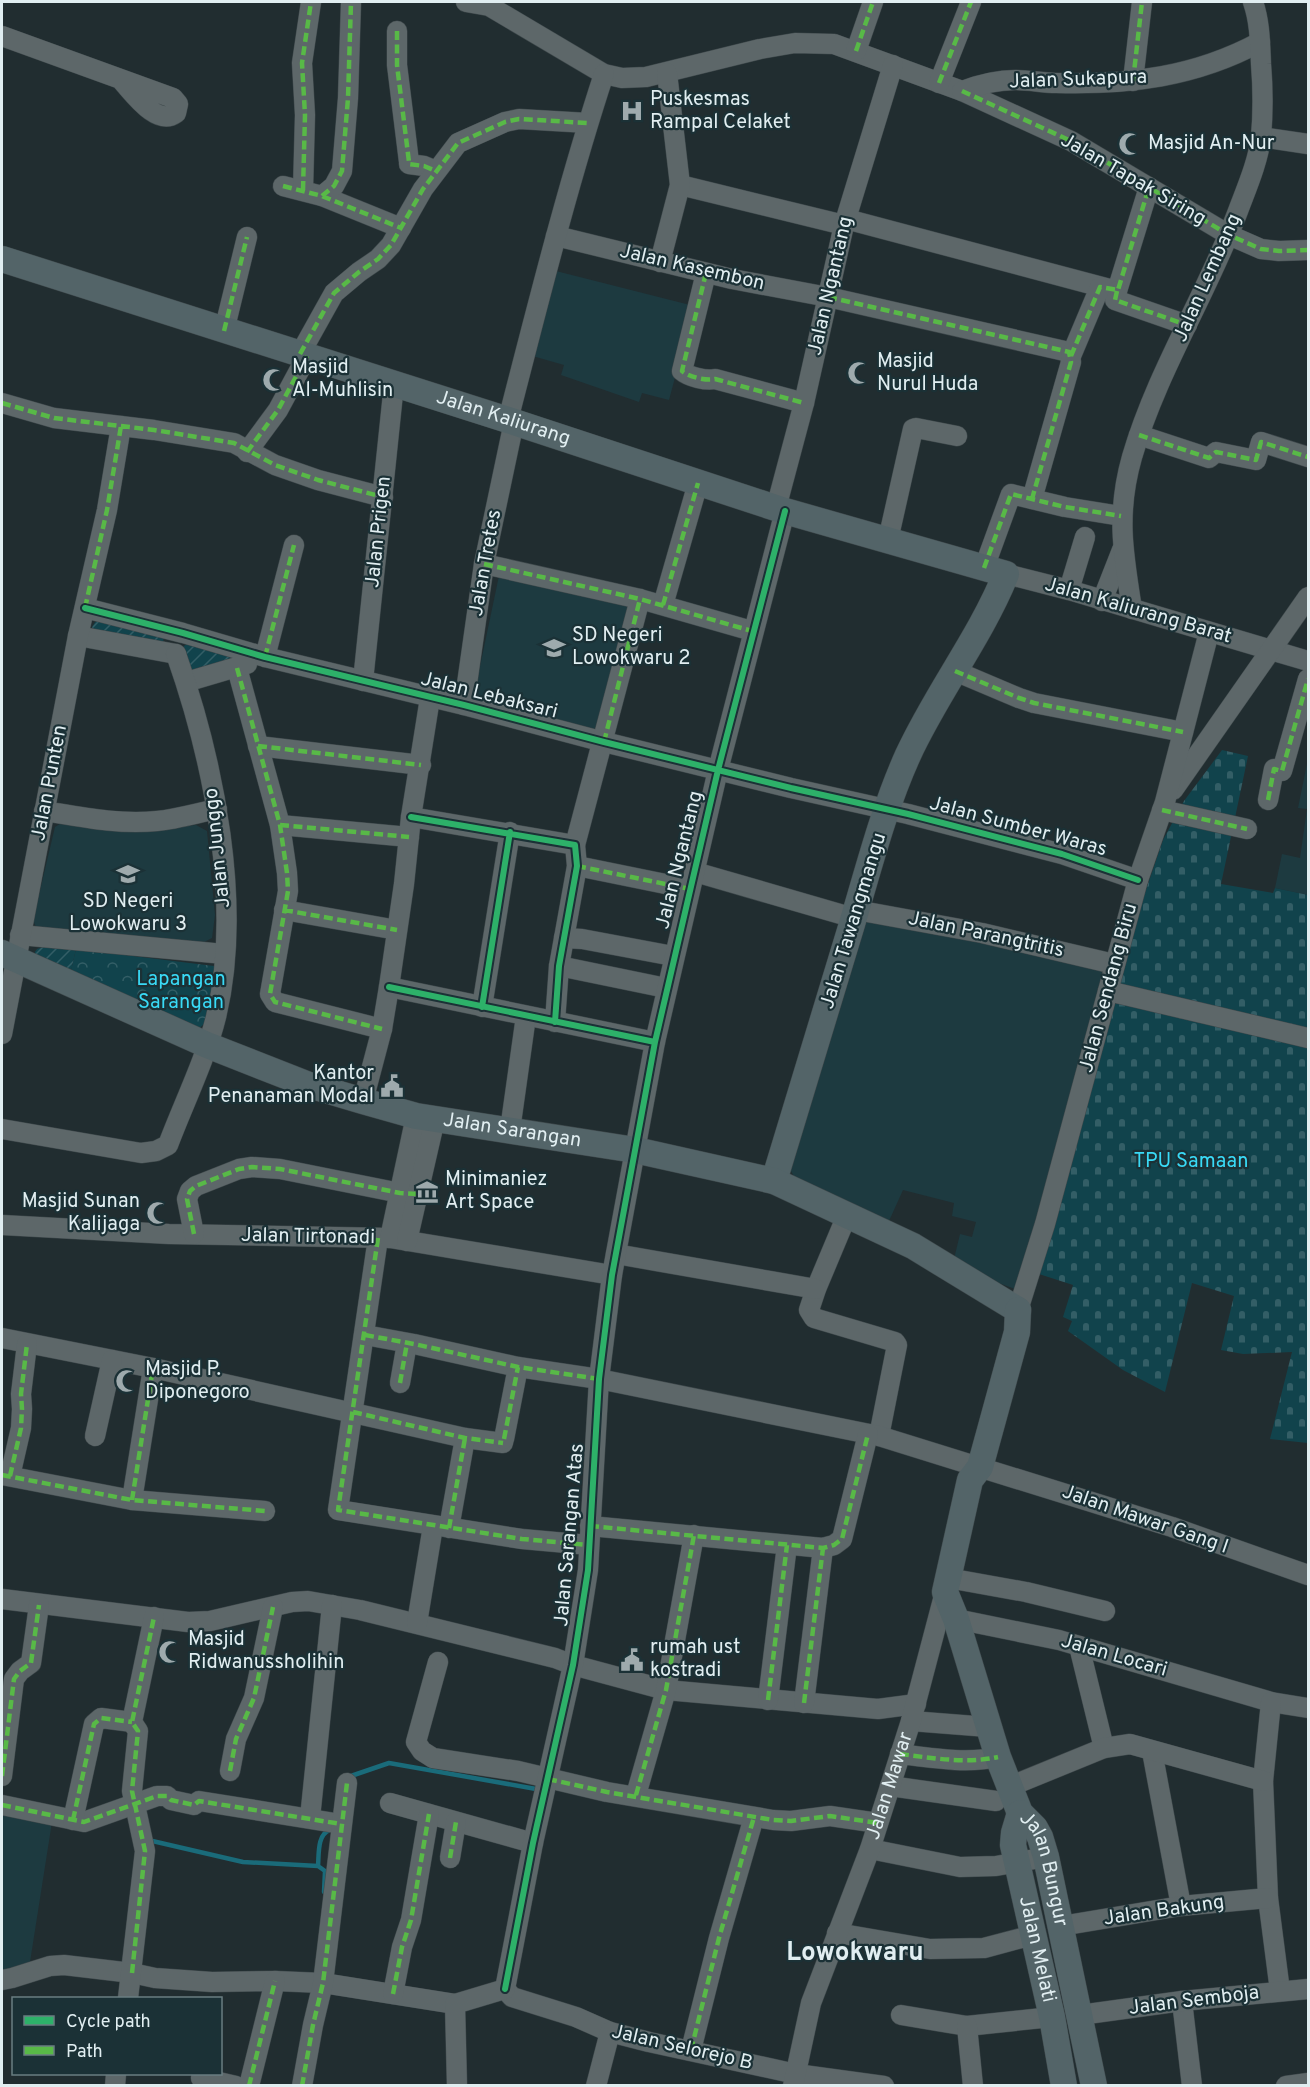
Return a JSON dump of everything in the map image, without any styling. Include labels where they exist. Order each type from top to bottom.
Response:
[{"type":"main road","name":"Jalan Kaliurang","points":[[2,259],[780,509],[995,571]]},
{"type":"main road","name":"Jalan Tawangmangu","points":[[774,1181],[888,810],[908,756],[928,716],[997,596],[995,571]]},
{"type":"main road","name":"Jalan Sarangan","points":[[12,948],[207,1045],[309,1085],[426,1118],[635,1150],[774,1181],[892,1236],[946,1265],[1018,1310]]},
{"type":"main road","name":"Jalan Mawar","points":[[946,1585],[972,1470],[1017,1332],[1018,1310]]},
{"type":"main road","name":"Jalan Bungur","points":[[946,1585],[998,1757],[1003,1793],[1035,1828],[1046,1857],[1094,2085]]},
{"type":"main road","name":"Jalan Melati","points":[[1020,1813],[1013,1845],[1016,1864],[1052,2017],[1065,2085]]},
{"type":"street","points":[[311,2],[302,63],[313,193]]},
{"type":"street","points":[[313,193],[334,186],[342,171],[348,98],[351,2]]},
{"type":"street","points":[[466,2],[489,4],[604,74]]},
{"type":"street","points":[[856,51],[873,2]]},
{"type":"street","points":[[939,82],[971,2]]},
{"type":"street","points":[[1132,81],[1142,2]]},
{"type":"street","name":"Jalan Lembang","points":[[1132,609],[1122,549],[1121,516],[1131,458],[1152,402],[1229,235],[1250,181],[1260,137],[1260,42],[1257,11],[1253,2]]},
{"type":"street","points":[[398,31],[397,65],[408,162],[424,165],[436,171]]},
{"type":"street","points":[[2,36],[122,81]]},
{"type":"street","name":"Jalan Sukapura","points":[[962,92],[976,86],[1014,80],[1056,83],[1132,81],[1175,74],[1223,60],[1260,42]]},
{"type":"street","name":"Jalan Tapak Siring","points":[[604,74],[622,78],[646,77],[760,49],[795,43],[834,44],[939,82],[1071,141],[1229,235],[1261,249],[1308,250]]},
{"type":"street","points":[[1223,60],[1261,66]]},
{"type":"street","name":"Jalan Ngantang","points":[[635,1150],[673,956],[753,631],[845,222],[893,65]]},
{"type":"street","points":[[660,262],[680,184],[667,73]]},
{"type":"street","name":"Jalan Tretes","points":[[464,705],[484,564],[511,421],[556,236],[604,74]]},
{"type":"street","points":[[247,452],[278,410],[334,293],[378,259],[401,228],[423,189],[458,143],[505,122],[519,119],[588,123]]},
{"type":"street","points":[[1260,137],[1308,144]]},
{"type":"street","points":[[680,184],[845,222],[1108,289],[1115,300],[1187,325]]},
{"type":"street","points":[[283,186],[313,193],[401,228]]},
{"type":"street","points":[[1032,499],[1071,356],[1108,289],[1149,187]]},
{"type":"street","name":"Jalan Kasembon","points":[[556,236],[706,273],[828,297],[1069,352],[1071,356]]},
{"type":"street","points":[[224,331],[247,237]]},
{"type":"street","points":[[706,273],[682,371],[685,374],[710,380],[715,379],[804,403]]},
{"type":"street","name":"Jalan Prigen","points":[[363,681],[394,384]]},
{"type":"street","points":[[2,403],[54,418],[234,443],[274,465],[318,480],[383,497]]},
{"type":"street","name":"Jalan Punten","points":[[2,1034],[12,948],[44,811],[78,636],[107,510],[121,426]]},
{"type":"street","points":[[888,540],[913,429],[957,436]]},
{"type":"street","points":[[1139,435],[1209,458],[1216,452],[1256,460],[1261,442],[1308,457]]},
{"type":"street","points":[[663,605],[698,483]]},
{"type":"street","points":[[995,571],[1011,494],[1121,516]]},
{"type":"street","points":[[1069,590],[1085,537]]},
{"type":"street","points":[[186,682],[237,668],[265,657],[294,545]]},
{"type":"street","name":"Jalan Lembang","points":[[1102,600],[1122,549]]},
{"type":"street","points":[[484,564],[640,599],[753,631]]},
{"type":"street","name":"Jalan Kaliurang Barat","points":[[995,571],[1069,590],[1308,661]]},
{"type":"street","points":[[1247,829],[1163,806],[1308,597]]},
{"type":"street","points":[[555,1022],[559,966],[577,866],[575,845],[640,599]]},
{"type":"street","name":"Jalan Lebaksari","points":[[85,608],[265,657],[888,810]]},
{"type":"street","name":"Jalan Sendang Biru","points":[[1018,1310],[1045,1224],[1138,880],[1163,806],[1209,632]]},
{"type":"street","points":[[78,636],[176,654],[183,633]]},
{"type":"street","name":"Jalan Junggo","points":[[2,1129],[141,1153],[156,1151],[168,1145],[207,1045],[217,1011],[224,954],[226,899],[217,809],[186,682],[176,654]]},
{"type":"street","points":[[237,668],[280,825],[287,882],[285,910],[271,998],[275,1002],[382,1029]]},
{"type":"street","points":[[955,671],[1034,703],[1183,732]]},
{"type":"street","points":[[1268,800],[1274,769],[1282,771],[1308,679]]},
{"type":"street","points":[[363,1101],[382,1029],[389,987],[411,817],[430,698]]},
{"type":"street","points":[[258,746],[421,765]]},
{"type":"street","points":[[44,811],[86,818],[137,822],[159,821],[217,809]]},
{"type":"street","name":"Jalan Sumber Waras","points":[[888,810],[1062,854],[1138,880]]},
{"type":"street","points":[[411,817],[510,832],[575,845]]},
{"type":"street","points":[[280,825],[409,837]]},
{"type":"street","points":[[482,1006],[510,832]]},
{"type":"street","name":"Jalan Parangtritis","points":[[577,866],[693,880],[855,914],[982,933],[1114,964]]},
{"type":"street","points":[[285,910],[397,930]]},
{"type":"street","points":[[564,938],[582,939],[673,956]]},
{"type":"street","points":[[12,948],[224,954]]},
{"type":"street","points":[[559,966],[666,988]]},
{"type":"street","points":[[389,987],[655,1042]]},
{"type":"street","points":[[1108,991],[1308,1038]]},
{"type":"street","points":[[510,1130],[526,1016]]},
{"type":"street","points":[[426,1118],[409,1193],[392,1239],[365,1335],[338,1510],[522,1539],[694,1535],[823,1548],[834,1545],[842,1539],[874,1435],[897,1345],[895,1342],[813,1318],[809,1310],[847,1215]]},
{"type":"street","name":"Jalan Sarangan Atas","points":[[505,1989],[533,1843],[573,1665],[588,1570],[599,1380],[612,1275],[635,1150]]},
{"type":"street","points":[[194,1234],[187,1199],[190,1191],[196,1186],[246,1168],[280,1169],[409,1193]]},
{"type":"street","name":"Jalan Tirtonadi","points":[[2,1225],[194,1234],[392,1239],[612,1275]]},
{"type":"street","points":[[616,1254],[816,1289]]},
{"type":"street","name":"Jalan Mawar Gang I","points":[[365,1335],[518,1367],[599,1380],[874,1435],[972,1470],[1172,1527],[1308,1575]]},
{"type":"street","points":[[2,1338],[153,1368],[465,1438],[503,1441],[518,1367]]},
{"type":"street","points":[[400,1383],[407,1343]]},
{"type":"street","points":[[27,1344],[21,1394],[21,1428],[6,1475],[132,1500],[265,1511]]},
{"type":"street","points":[[95,1436],[112,1360]]},
{"type":"street","points":[[132,1500],[153,1368]]},
{"type":"street","points":[[417,1623],[465,1438]]},
{"type":"street","points":[[636,1796],[666,1690],[694,1535]]},
{"type":"street","points":[[768,1700],[787,1545]]},
{"type":"street","points":[[804,1703],[823,1548]]},
{"type":"street","points":[[946,1585],[1026,1592],[1105,1611]]},
{"type":"street","name":"Jalan Mawar","points":[[794,2080],[812,2003],[870,1849],[914,1712],[946,1585]]},
{"type":"street","points":[[2,1599],[188,1622],[210,1621],[308,1601],[417,1623],[555,1658],[666,1690],[914,1712],[988,1727]]},
{"type":"street","points":[[2,1776],[3,1744],[15,1679],[20,1671],[31,1663],[39,1605]]},
{"type":"street","points":[[310,1818],[332,1605]]},
{"type":"street","points":[[231,1771],[236,1739],[254,1698],[273,1607]]},
{"type":"street","points":[[128,1997],[145,1851],[132,1779],[138,1731],[132,1722],[153,1617]]},
{"type":"street","name":"Jalan Locari","points":[[956,1619],[1079,1646],[1270,1702],[1308,1708]]},
{"type":"street","points":[[1079,1646],[1104,1748]]},
{"type":"street","points":[[438,1662],[416,1742],[422,1751],[433,1758],[518,1771],[607,1792],[754,1817],[791,1821],[830,1816],[878,1823]]},
{"type":"street","points":[[1270,1702],[1263,1781],[1268,1898],[1280,1991]]},
{"type":"street","points":[[73,1820],[97,1719],[132,1722]]},
{"type":"street","points":[[890,1786],[1003,1793],[1104,1748],[1130,1744],[1263,1781]]},
{"type":"street","points":[[1152,1751],[1181,1906]]},
{"type":"street","points":[[900,1754],[942,1759],[998,1757]]},
{"type":"street","points":[[302,2085],[323,1983],[338,1823],[347,1783]]},
{"type":"street","points":[[2,1805],[84,1822],[157,1796],[167,1796],[171,1800],[194,1805],[199,1801],[338,1823]]},
{"type":"street","points":[[390,1803],[533,1843]]},
{"type":"street","points":[[393,1994],[402,1947],[411,1920],[429,1814]]},
{"type":"street","points":[[691,2050],[719,1938],[754,1817]]},
{"type":"street","points":[[450,1858],[456,1822]]},
{"type":"street","points":[[870,1849],[960,1867],[1016,1864],[1046,1857]]},
{"type":"street","name":"Jalan Bakung","points":[[1061,1926],[1181,1906],[1268,1898]]},
{"type":"street","points":[[837,1933],[930,1948],[984,1948],[1033,1935]]},
{"type":"street","points":[[2,1980],[64,1965],[132,1973],[212,1990],[275,1981],[323,1983],[455,2004],[505,1989]]},
{"type":"street","points":[[249,2085],[275,1981]]},
{"type":"street","name":"Jalan Selorejo B","points":[[505,1989],[512,1997],[576,2017],[610,2032],[691,2050],[794,2080],[884,2085]]},
{"type":"street","name":"Jalan Semboja","points":[[1080,2015],[1182,2001],[1308,1989]]},
{"type":"street","points":[[1182,2001],[1192,2085]]},
{"type":"street","points":[[455,2004],[457,2085]]},
{"type":"street","points":[[901,2015],[967,2026],[1052,2017]]},
{"type":"street","points":[[967,2026],[973,2085]]},
{"type":"street","points":[[596,2085],[610,2032]]},
{"type":"street","points":[[201,2079],[236,2085]]},
{"type":"street","points":[[1286,2085],[1308,2083]]},
{"type":"shaded area","points":[[552,270],[694,306],[669,400],[642,393],[639,402],[561,375],[564,365],[529,355]]},
{"type":"shaded area","name":"SD Negeri Lowokwaru 2","points":[[500,571],[636,600],[601,733],[477,702],[474,695]]},
{"type":"shaded area","points":[[1308,759],[1308,895],[1275,888],[1282,854],[1300,858],[1307,809],[1298,808]]},
{"type":"shaded area","name":"SD Negeri Lowokwaru 3","points":[[60,824],[131,832],[196,825],[207,831],[215,915],[212,938],[204,942],[36,927],[33,920],[55,827]]},
{"type":"shaded area","points":[[863,920],[978,940],[1104,970],[1018,1290],[982,1277],[954,1259],[960,1234],[972,1237],[976,1222],[952,1216],[954,1203],[903,1190],[889,1221],[797,1182],[791,1171],[791,1163]]},
{"type":"shaded area","points":[[2,1815],[52,1822],[30,1962],[19,1969],[2,1973]]},
{"type":"green space","points":[[96,621],[164,636],[163,643],[94,631],[92,627]]},
{"type":"green space","points":[[187,644],[238,656],[190,672],[182,650]]},
{"type":"green space","points":[[1222,750],[1248,756],[1221,884],[1273,893],[1275,888],[1308,895],[1308,1034],[1117,988],[1138,913],[1163,840],[1184,801]]},
{"type":"green space","points":[[45,946],[76,949],[70,975],[35,957],[37,949]]},
{"type":"green space","name":"Lapangan Sarangan","points":[[76,949],[214,966],[209,1020],[198,1029],[70,975]]},
{"type":"green space","name":"TPU Samaan","points":[[1114,999],[1308,1045],[1308,1443],[1270,1439],[1292,1352],[1243,1354],[1221,1350],[1234,1296],[1192,1283],[1165,1392],[1123,1370],[1068,1331],[1072,1321],[1063,1317],[1073,1285],[1039,1274]]},
{"type":"waterway","points":[[348,1777],[389,1763],[536,1789]]},
{"type":"waterway","points":[[148,1840],[243,1862],[318,1866],[321,1840],[330,1830]]},
{"type":"waterway","points":[[318,1866],[325,1871],[324,1892]]},
{"type":"marked path","points":[[303,190],[305,115],[302,63],[311,2]]},
{"type":"marked path","points":[[322,196],[334,186],[342,171],[348,98],[351,2]]},
{"type":"marked path","points":[[856,51],[873,2]]},
{"type":"marked path","points":[[939,83],[971,2]]},
{"type":"marked path","points":[[1133,81],[1142,2]]},
{"type":"marked path","points":[[397,31],[397,65],[409,164],[424,166],[436,171]]},
{"type":"marked path","points":[[962,91],[1071,141],[1229,235],[1261,249],[1308,250]]},
{"type":"marked path","points":[[300,354],[334,293],[378,259],[391,245],[423,189],[458,143],[505,122],[519,119],[588,123]]},
{"type":"marked path","points":[[283,186],[322,196],[401,228]]},
{"type":"marked path","points":[[1071,356],[1100,287],[1118,290],[1149,187]]},
{"type":"marked path","points":[[224,331],[247,237]]},
{"type":"marked path","points":[[706,273],[682,371],[698,378],[715,379],[804,403]]},
{"type":"marked path","points":[[1117,291],[1115,300],[1187,325]]},
{"type":"marked path","points":[[828,297],[1069,352],[1071,362],[1032,499]]},
{"type":"marked path","points":[[247,452],[278,410],[307,356]]},
{"type":"marked path","points":[[2,403],[54,418],[154,430],[234,443],[275,465],[318,480],[383,497]]},
{"type":"marked path","points":[[85,608],[107,510],[121,426]]},
{"type":"marked path","points":[[1139,435],[1209,458],[1216,452],[1256,460],[1261,442],[1308,457]]},
{"type":"marked path","points":[[663,605],[698,483]]},
{"type":"marked path","points":[[984,568],[1011,494],[1065,507],[1121,516]]},
{"type":"marked path","points":[[265,657],[294,545]]},
{"type":"marked path","points":[[484,564],[640,599],[752,631]]},
{"type":"marked path","points":[[604,742],[640,599]]},
{"type":"marked path","points":[[237,668],[280,825],[287,873],[288,891],[270,994],[275,1002],[382,1029]]},
{"type":"marked path","points":[[955,671],[1034,703],[1183,732]]},
{"type":"marked path","points":[[1268,800],[1274,769],[1282,771],[1308,679]]},
{"type":"marked path","points":[[258,746],[421,765]]},
{"type":"marked path","points":[[1162,810],[1247,829]]},
{"type":"marked path","points":[[280,825],[409,837]]},
{"type":"marked path","points":[[577,866],[690,889]]},
{"type":"marked path","points":[[284,910],[397,930]]},
{"type":"marked path","points":[[194,1234],[187,1199],[190,1191],[196,1186],[239,1169],[252,1167],[280,1169],[400,1193],[418,1194]]},
{"type":"marked path","points":[[378,1238],[338,1510],[522,1539],[589,1545]]},
{"type":"marked path","points":[[365,1335],[518,1367],[599,1379]]},
{"type":"marked path","points":[[400,1383],[407,1343]]},
{"type":"marked path","points":[[10,1476],[21,1428],[21,1394],[27,1344]]},
{"type":"marked path","points":[[504,1439],[518,1367]]},
{"type":"marked path","points":[[132,1500],[153,1368]]},
{"type":"marked path","points":[[353,1412],[465,1438],[503,1443]]},
{"type":"marked path","points":[[590,1526],[823,1548],[834,1545],[842,1539],[868,1434]]},
{"type":"marked path","points":[[449,1528],[465,1438]]},
{"type":"marked path","points":[[2,1475],[132,1500],[265,1511]]},
{"type":"marked path","points":[[636,1795],[666,1690],[694,1535]]},
{"type":"marked path","points":[[768,1700],[787,1545]]},
{"type":"marked path","points":[[804,1703],[823,1548]]},
{"type":"marked path","points":[[2,1776],[14,1679],[31,1663],[39,1605]]},
{"type":"marked path","points":[[230,1771],[236,1739],[254,1698],[273,1607]]},
{"type":"marked path","points":[[132,1973],[145,1851],[132,1791],[138,1731],[132,1722],[154,1617]]},
{"type":"marked path","points":[[73,1820],[94,1724],[101,1718],[132,1722]]},
{"type":"marked path","points":[[900,1754],[962,1760],[998,1757]]},
{"type":"marked path","points":[[548,1779],[607,1792],[773,1820],[791,1821],[830,1816],[878,1823]]},
{"type":"marked path","points":[[302,2086],[323,1983],[347,1783]]},
{"type":"marked path","points":[[2,1805],[84,1822],[157,1796],[167,1796],[171,1800],[194,1805],[199,1801],[341,1824]]},
{"type":"marked path","points":[[393,1994],[402,1947],[411,1920],[429,1814]]},
{"type":"marked path","points":[[691,2050],[719,1938],[754,1817]]},
{"type":"marked path","points":[[450,1858],[456,1822]]},
{"type":"marked path","points":[[249,2086],[275,1981]]},
{"type":"cycle path","points":[[505,1989],[533,1843],[573,1665],[588,1570],[599,1379],[612,1275],[655,1042],[718,770],[785,511]]},
{"type":"cycle path","points":[[85,608],[265,657],[464,705],[604,742],[908,814],[1062,854],[1138,880]]},
{"type":"cycle path","points":[[411,817],[575,845],[577,866],[559,966],[555,1022]]},
{"type":"cycle path","points":[[482,1007],[510,832]]},
{"type":"cycle path","points":[[389,987],[655,1042]]},
{"type":"place","name":"Puskesmas Rampal Celaket","points":[[632,111]]},
{"type":"place","name":"Masjid An-Nur","points":[[1130,144]]},
{"type":"place","name":"Masjid Nurul Huda","points":[[859,373]]},
{"type":"place","name":"Masjid Al-Muhlisin","points":[[274,380]]},
{"type":"place","name":"SD Negeri Lowokwaru 2","points":[[554,648]]},
{"type":"place","name":"SD Negeri Lowokwaru 3","points":[[128,874]]},
{"type":"place","name":"Kantor Penanaman Modal","points":[[392,1086]]},
{"type":"place","name":"Minimaniez Art Space","points":[[427,1192]]},
{"type":"place","name":"Masjid Sunan Kalijaga","points":[[158,1213]]},
{"type":"place","name":"Masjid P. Diponegoro","points":[[127,1381]]},
{"type":"place","name":"Masjid Ridwanussholihin","points":[[170,1652]]},
{"type":"place","name":"rumah ust kostradi","points":[[632,1660]]},
{"type":"district","name":"Lowokwaru","points":[[855,1953]]}]
